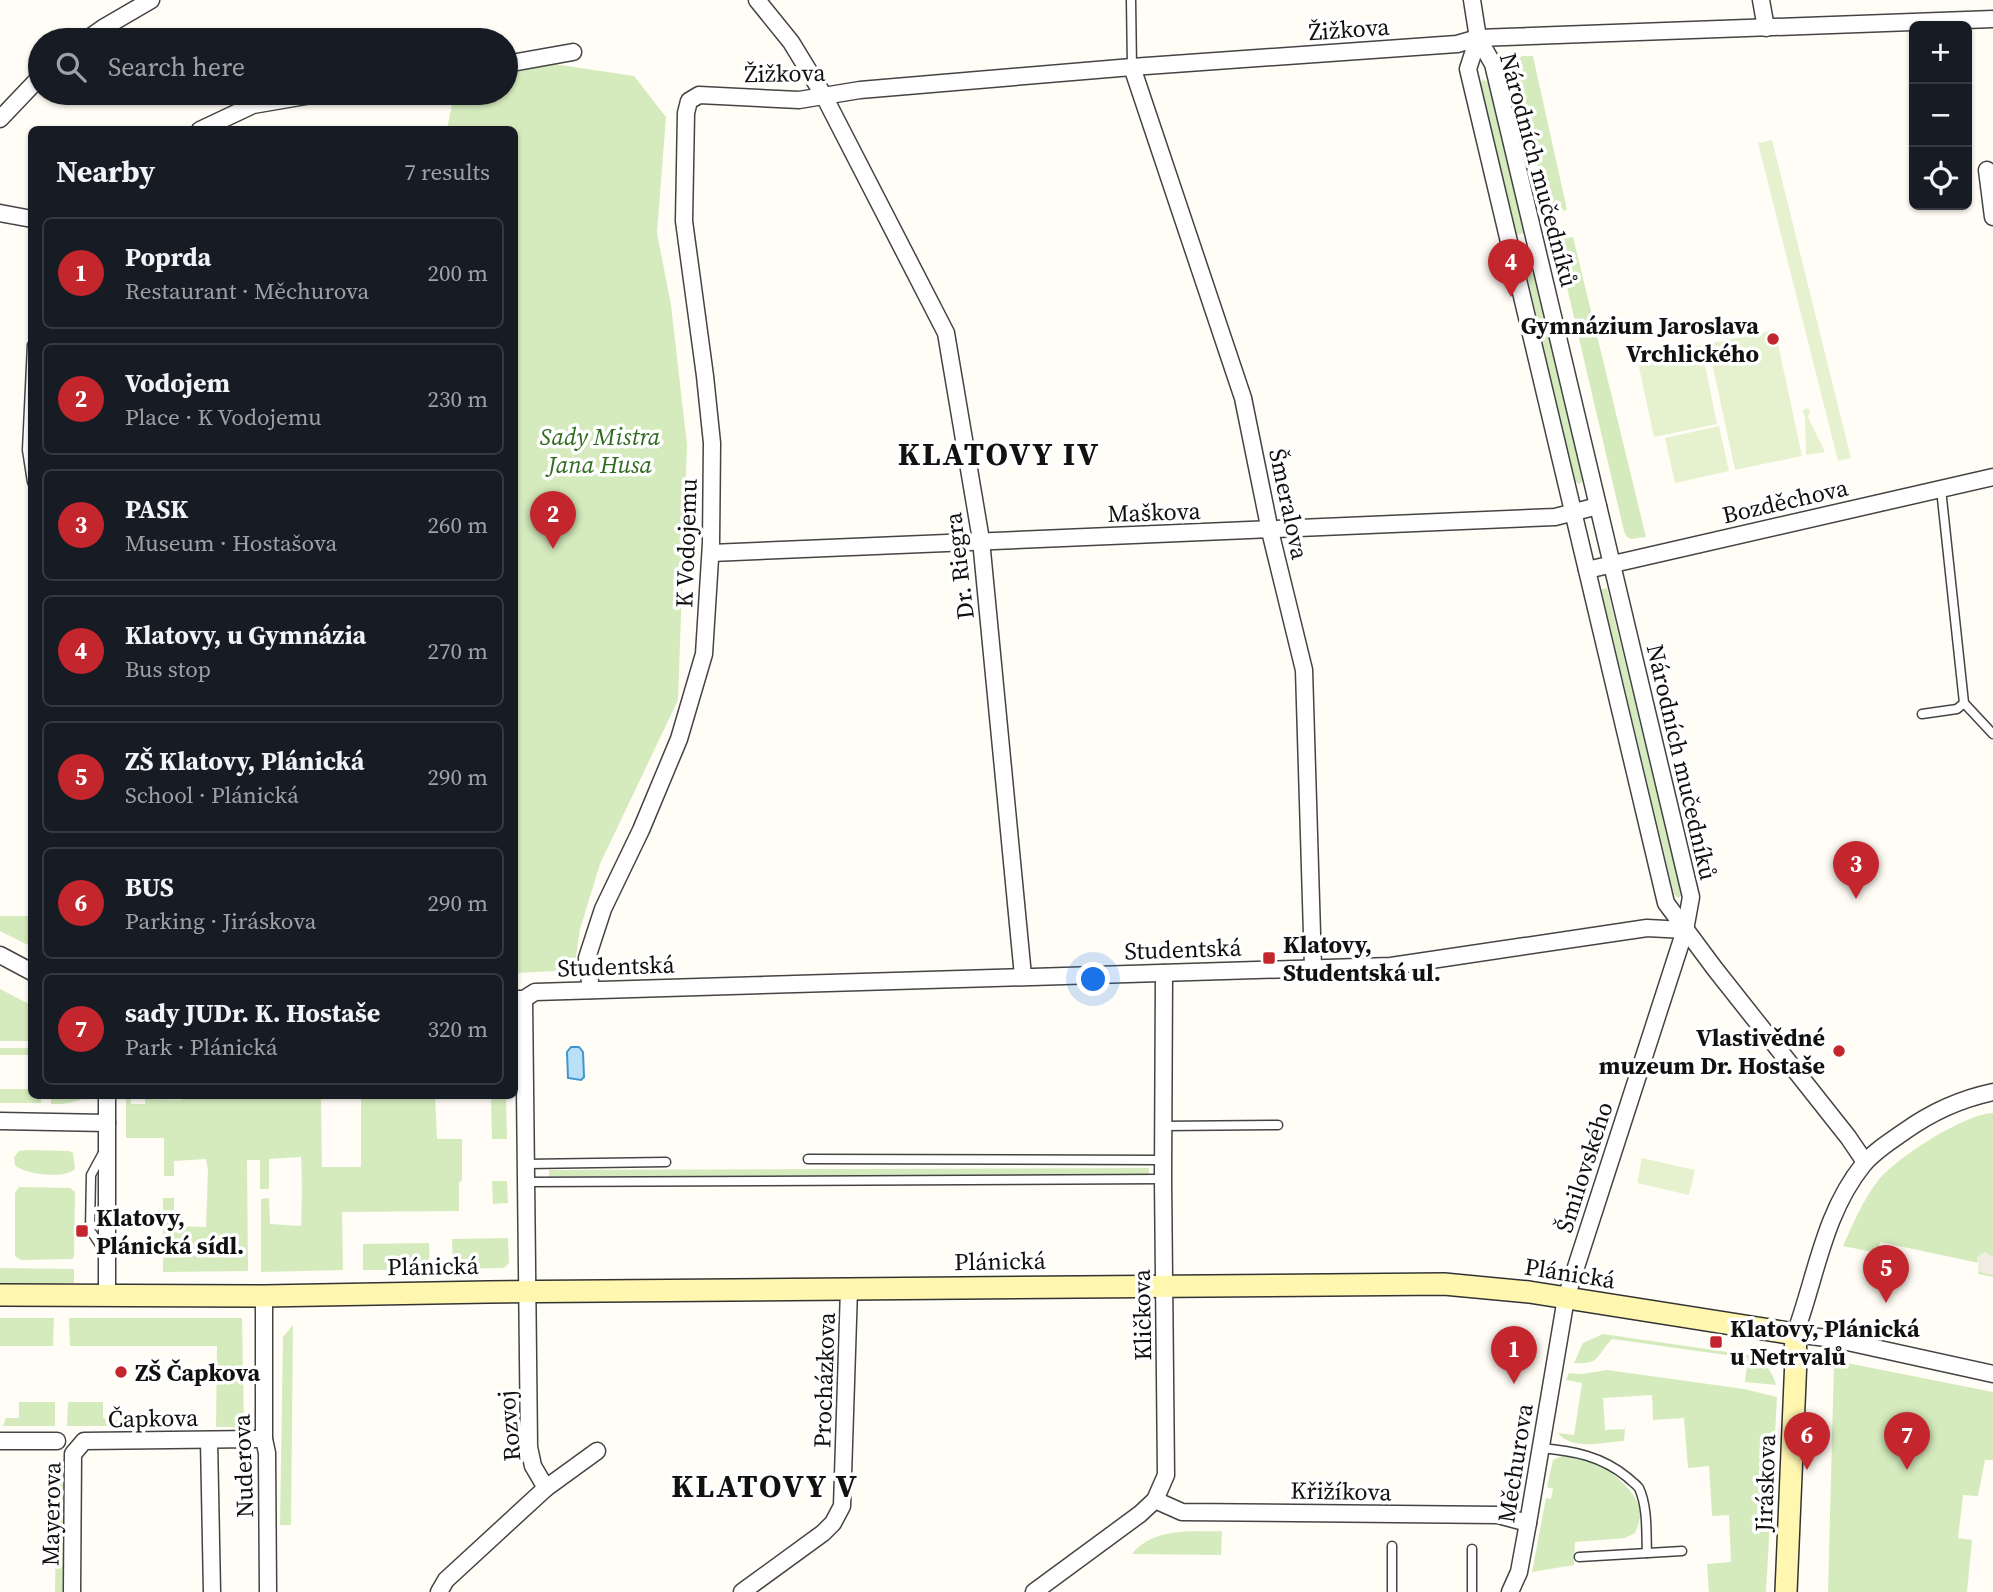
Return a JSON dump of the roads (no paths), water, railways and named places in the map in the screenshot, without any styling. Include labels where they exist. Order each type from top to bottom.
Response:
[{"type":"main road","name":"Plánická","points":[[0,1295],[264,1296],[1444,1284],[1566,1298],[1795,1334]]},
{"type":"main road","name":"Jiráskova","points":[[1786,1592],[1795,1334]]},
{"type":"street","points":[[103,28],[151,0]]},
{"type":"street","name":"Dr. Riegra","points":[[757,0],[791,42],[824,96],[946,333],[981,540],[1023,976]]},
{"type":"street","name":"Národních mučedníků","points":[[1472,0],[1478,38],[1493,64],[1691,897],[1685,930]]},
{"type":"street","points":[[1761,0],[1766,28]]},
{"type":"street","name":"Žižkova","points":[[710,95],[777,100],[860,90],[1132,67],[1457,44],[1478,38],[1993,19]]},
{"type":"street","name":"Národních mučedníků","points":[[1478,38],[1468,69],[1666,902],[1685,930]]},
{"type":"street","points":[[518,62],[573,52]]},
{"type":"street","name":"Šmeralova","points":[[1132,67],[1243,398],[1270,531],[1304,670],[1313,967]]},
{"type":"street","points":[[0,119],[28,90]]},
{"type":"street","name":"K Vodojemu","points":[[590,990],[587,958],[603,909],[641,830],[679,738],[704,654],[711,553],[712,443],[684,221],[683,162],[689,101],[699,94],[710,95]]},
{"type":"street","points":[[208,126],[253,105]]},
{"type":"street","points":[[1987,170],[1993,217]]},
{"type":"street","points":[[0,213],[28,218]]},
{"type":"street","points":[[1513,259],[1538,253]]},
{"type":"street","name":"Bozděchova","points":[[1587,569],[1993,477]]},
{"type":"street","name":"Maškova","points":[[711,553],[1555,517],[1598,506]]},
{"type":"street","name":"Studentská","points":[[519,999],[535,992],[1391,966],[1647,928],[1685,930]]},
{"type":"street","points":[[1685,930],[1865,1162]]},
{"type":"street","name":"Šmilovského","points":[[1566,1298],[1685,930]]},
{"type":"street","points":[[0,955],[28,970]]},
{"type":"street","name":"Kličkova","points":[[1155,1500],[1166,1475],[1164,973]]},
{"type":"street","points":[[519,999],[526,1164],[527,1292]]},
{"type":"street","points":[[1795,1334],[1825,1237],[1841,1196],[1865,1162],[1913,1126],[1944,1107],[1969,1097],[1993,1093]]},
{"type":"street","points":[[107,1099],[107,1296]]},
{"type":"street","points":[[0,1121],[107,1123]]},
{"type":"street","name":"Procházkova","points":[[742,1592],[823,1532],[833,1523],[842,1506],[849,1289]]},
{"type":"street","name":"Rozvoj","points":[[439,1592],[446,1580],[546,1488],[533,1466],[529,1447],[527,1292]]},
{"type":"street","name":"Nuderova","points":[[264,1296],[268,1592]]},
{"type":"street","name":"Měchurova","points":[[1510,1592],[1518,1572],[1528,1523],[1566,1298]]},
{"type":"street","name":"Plánická","points":[[1795,1334],[1834,1339],[1993,1374]]},
{"type":"street","name":"Čapkova","points":[[84,1441],[264,1439]]},
{"type":"street","points":[[209,1440],[212,1592]]},
{"type":"street","points":[[0,1441],[57,1441]]},
{"type":"street","name":"Mayerova","points":[[72,1592],[73,1454],[84,1441]]},
{"type":"street","points":[[546,1488],[597,1451]]},
{"type":"street","points":[[1034,1592],[1155,1500]]},
{"type":"street","name":"Křižíkova","points":[[1155,1500],[1182,1512],[1498,1515],[1528,1523]]},
{"type":"lane","points":[[1131,0],[1132,67]]},
{"type":"lane","points":[[28,429],[28,456]]},
{"type":"lane","points":[[1941,488],[1964,703],[1993,734]]},
{"type":"lane","points":[[1922,714],[1957,709],[1964,703]]},
{"type":"lane","points":[[1163,1126],[1278,1125]]},
{"type":"lane","points":[[808,1159],[1163,1160]]},
{"type":"lane","points":[[526,1164],[666,1162]]},
{"type":"lane","points":[[526,1182],[1163,1179]]},
{"type":"lane","points":[[1540,1447],[1595,1457],[1617,1469],[1638,1486],[1645,1507],[1647,1553]]},
{"type":"lane","points":[[1392,1546],[1392,1592]]},
{"type":"lane","points":[[1472,1549],[1472,1592]]},
{"type":"lane","points":[[1579,1557],[1682,1551]]},
{"type":"water","points":[[571,1047],[579,1047],[583,1052],[584,1077],[581,1080],[568,1078],[567,1052]]},
{"type":"place","name":"Klatovy, u Gymnázia","points":[[1511,297]]},
{"type":"place","name":"Gymnázium Jaroslava Vrchlického","points":[[1773,339]]},
{"type":"place","name":"Vodojem","points":[[553,549]]},
{"type":"place","name":"PASK","points":[[1856,899]]},
{"type":"place","name":"Klatovy, Studentská ul.","points":[[1269,958]]},
{"type":"place","name":"Vlastivědné muzeum Dr. Hostaše","points":[[1839,1051]]},
{"type":"place","name":"Klatovy, Plánická sídl.","points":[[82,1231]]},
{"type":"place","name":"ZŠ Klatovy, Plánická","points":[[1886,1303]]},
{"type":"place","name":"Klatovy, Plánická u Netrvalů","points":[[1716,1342]]},
{"type":"place","name":"ZŠ Čapkova","points":[[121,1372]]},
{"type":"place","name":"Poprda","points":[[1514,1384]]},
{"type":"place","name":"BUS","points":[[1807,1470]]},
{"type":"place","name":"sady JUDr. K. Hostaše","points":[[1907,1470]]},
{"type":"district","name":"KLATOVY IV","points":[[999,454]]},
{"type":"district","name":"KLATOVY V","points":[[765,1486]]},
{"type":"park label","name":"Sady Mistra Jana Husa","points":[[600,450]]}]
